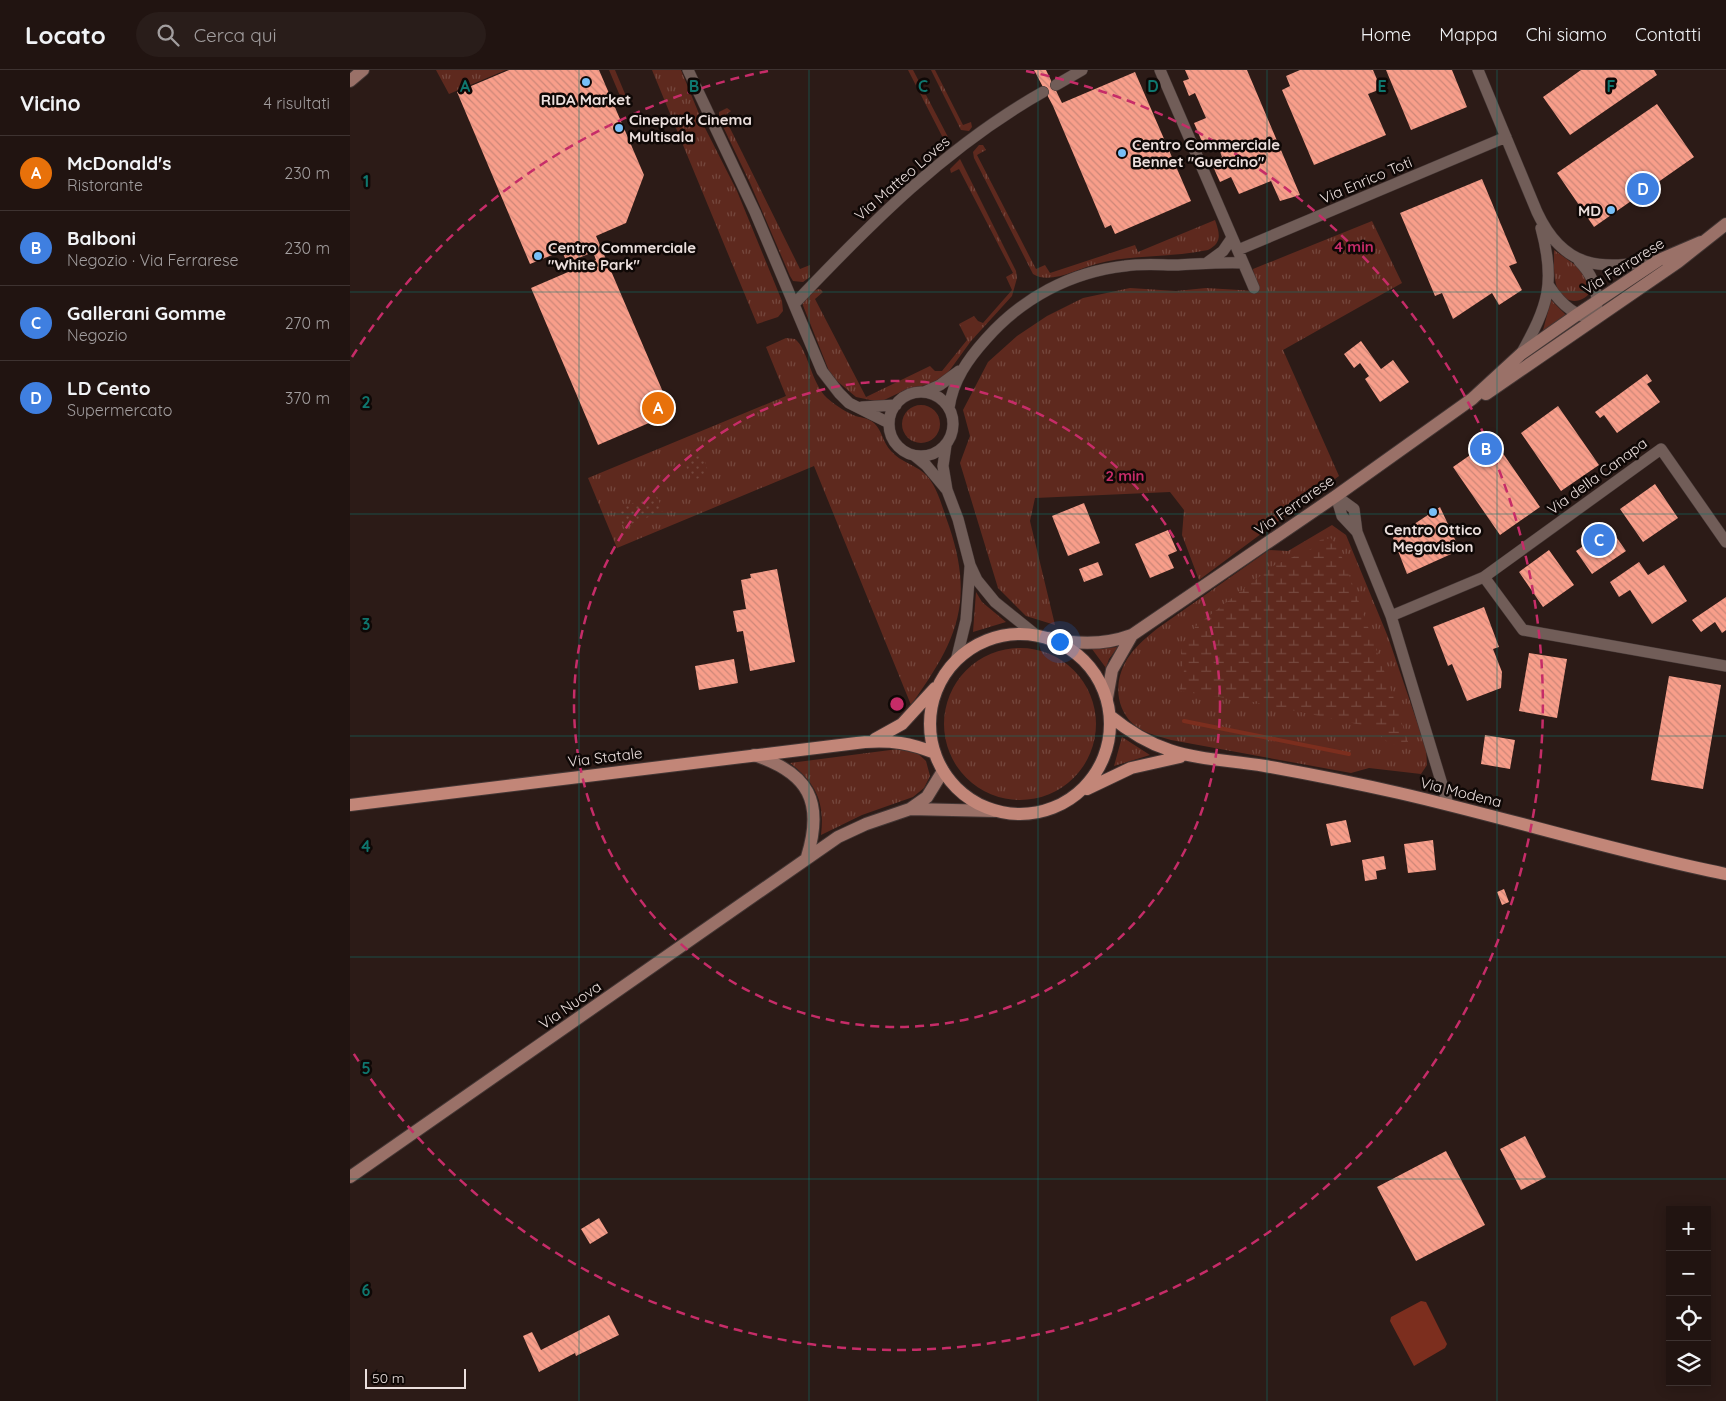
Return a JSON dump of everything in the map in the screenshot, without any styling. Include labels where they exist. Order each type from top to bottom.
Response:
[{"type":"main road","points":[[350,81],[363,70]]},
{"type":"main road","name":"Via Ferrarese","points":[[1472,399],[1491,392],[1678,262],[1726,224]]},
{"type":"main road","name":"Via Ferrarese","points":[[1049,638],[1093,644],[1120,640],[1132,635],[1336,496],[1472,399],[1521,354],[1597,300],[1659,260],[1701,242]]},
{"type":"main road","name":"Via Modena","points":[[1079,793],[1089,783],[1102,762],[1110,736],[1110,716],[1107,698],[1102,685],[1086,662],[1069,648],[1049,638],[1036,635],[999,636],[970,649],[956,661],[940,682],[930,718],[931,738],[943,771],[961,793],[974,802],[996,811],[1020,815],[1035,813],[1050,809],[1132,768],[1185,756]]},
{"type":"main road","name":"Via Ferrarese","points":[[1107,698],[1112,670],[1132,635]]},
{"type":"main road","name":"Via Statale","points":[[865,742],[890,732],[902,724],[940,682]]},
{"type":"main road","name":"Via Modena","points":[[1110,716],[1139,738],[1185,756],[1305,773],[1448,804],[1605,846],[1726,874]]},
{"type":"main road","name":"Via Statale","points":[[350,805],[865,742],[910,743],[935,753]]},
{"type":"main road","points":[[754,755],[772,761],[792,772],[810,793],[814,811],[814,831],[807,857]]},
{"type":"main road","name":"Via Nuova","points":[[350,1177],[763,891],[807,857],[856,828],[910,809],[927,797],[943,771]]},
{"type":"main road","name":"Via Nuova","points":[[910,809],[996,811]]},
{"type":"street","points":[[688,70],[755,212],[822,370],[838,393],[849,403],[889,423]]},
{"type":"street","points":[[1056,85],[1082,70]]},
{"type":"street","points":[[1160,70],[1254,288]]},
{"type":"street","points":[[1478,70],[1537,212],[1549,234],[1562,248],[1588,263],[1611,267],[1659,260]]},
{"type":"street","name":"Via Matteo Loves","points":[[795,303],[867,227],[899,198],[960,147],[1043,92]]},
{"type":"street","name":"Via Enrico Toti","points":[[1238,250],[1506,137]]},
{"type":"street","points":[[1521,354],[1540,320],[1549,286],[1547,248],[1537,212]]},
{"type":"street","points":[[1208,262],[1223,251],[1232,238]]},
{"type":"street","points":[[1549,286],[1561,304],[1584,318],[1595,319],[1597,300],[1593,278],[1575,256]]},
{"type":"street","points":[[949,408],[953,386],[964,367],[984,341],[1006,318],[1042,292],[1098,270],[1127,265],[1208,262],[1243,263]]},
{"type":"street","points":[[860,407],[896,405],[912,394],[940,385],[964,367]]},
{"type":"street","points":[[922,392],[942,400],[952,415],[953,431],[946,446],[944,466],[947,490],[958,519],[970,565],[977,580],[995,602],[1036,635]]},
{"type":"street","points":[[896,405],[889,423],[890,432],[899,447],[926,465],[947,490]]},
{"type":"street","points":[[915,456],[932,455],[946,446]]},
{"type":"street","name":"Via della Canapa","points":[[1391,616],[1484,576],[1660,449],[1726,542]]},
{"type":"street","points":[[1336,496],[1354,509],[1357,532],[1391,616],[1448,804]]},
{"type":"street","points":[[956,661],[966,620],[970,565]]},
{"type":"street","points":[[1484,576],[1523,630],[1726,666]]},
{"type":"green space","points":[[436,70],[506,70],[449,94]]},
{"type":"green space","points":[[609,70],[615,70],[628,101],[623,103]]},
{"type":"green space","points":[[652,70],[681,70],[704,126],[737,191],[782,301],[783,311],[778,317],[757,324]]},
{"type":"green space","points":[[908,70],[913,70],[948,137],[949,145],[943,150],[938,144],[944,140]]},
{"type":"green space","points":[[931,70],[935,70],[963,125],[971,122],[972,127],[969,131],[961,130]]},
{"type":"green space","points":[[727,108],[731,111],[724,116],[800,269],[810,265],[810,277],[803,282],[793,281],[790,276],[750,183],[719,118],[719,112]]},
{"type":"green space","points":[[979,145],[983,145],[986,150],[977,155],[1036,269],[1045,265],[1050,273],[1135,245],[1138,252],[1215,220],[1219,234],[1218,241],[1208,250],[1110,261],[1064,275],[1047,278],[1040,277],[1033,274],[974,158],[973,152]]},
{"type":"green space","points":[[960,159],[1016,271],[1017,278],[1012,296],[971,341],[947,374],[930,384],[905,390],[880,402],[856,397],[837,381],[829,371],[802,303],[815,290],[820,289],[823,292],[815,299],[866,397],[930,366],[935,371],[942,371],[967,340],[959,324],[974,316],[983,323],[1012,290],[1006,277],[1013,273],[959,169],[951,173],[950,169]]},
{"type":"green space","points":[[1372,221],[1402,283],[1283,350],[1339,476],[1199,580],[1182,535],[1184,510],[1170,492],[1035,498],[1030,521],[1055,625],[1026,616],[998,588],[960,463],[970,436],[963,410],[988,362],[1017,336],[1047,316],[1083,298],[1130,288],[1176,291],[1206,288],[1256,291],[1253,269]]},
{"type":"green space","points":[[1554,250],[1588,274],[1592,290],[1585,298],[1575,301],[1566,299],[1558,290],[1556,286]]},
{"type":"green space","points":[[1551,300],[1567,316],[1542,334]]},
{"type":"green space","points":[[786,338],[795,339],[799,344],[817,384],[827,398],[850,413],[874,423],[888,448],[895,455],[928,477],[943,507],[957,553],[960,600],[957,621],[940,661],[911,705],[814,466],[617,548],[588,478],[786,396],[766,347]]},
{"type":"green space","points":[[921,405],[935,410],[940,424],[935,438],[921,443],[907,438],[902,424],[907,410]]},
{"type":"green space","points":[[702,454],[709,474],[692,481],[684,461]]},
{"type":"green space","points":[[656,494],[663,511],[624,527],[616,510]]},
{"type":"green space","points":[[1332,525],[1346,535],[1388,637],[1426,748],[1427,765],[1421,774],[1369,768],[1351,773],[1171,740],[1145,732],[1132,723],[1122,707],[1118,689],[1121,671],[1139,644],[1158,628],[1269,550],[1288,551]]},
{"type":"green space","points":[[1331,538],[1344,561],[1409,745],[1389,744],[1371,727],[1253,702],[1179,691],[1184,671],[1181,653],[1183,643],[1196,626],[1273,566],[1313,548],[1320,540]]},
{"type":"green space","points":[[976,592],[982,602],[1006,622],[973,632]]},
{"type":"green space","points":[[1118,647],[1109,659],[1106,668],[1092,649]]},
{"type":"green space","points":[[1020,648],[1049,654],[1062,661],[1073,671],[1083,682],[1090,695],[1096,724],[1090,753],[1083,766],[1073,777],[1062,787],[1049,794],[1020,800],[991,794],[978,787],[967,777],[957,766],[950,753],[944,724],[950,695],[957,682],[967,671],[978,661],[991,654]]},
{"type":"green space","points":[[1122,737],[1150,755],[1114,766]]},
{"type":"green space","points":[[898,749],[915,751],[926,761],[930,776],[924,788],[913,797],[862,815],[821,835],[822,813],[817,794],[806,778],[790,763]]},
{"type":"shaded area","points":[[1421,1301],[1426,1302],[1447,1344],[1445,1348],[1414,1366],[1390,1321],[1391,1317]]},
{"type":"building","name":"Centro Commerciale \"White Park\"","points":[[509,70],[599,70],[644,175],[626,223],[596,236],[672,413],[598,445],[531,288],[596,260],[593,252],[567,263],[562,251],[530,264],[457,92]]},
{"type":"building","name":"Centro Commerciale Bennet \"Guercino\"","points":[[1034,70],[1046,70],[1062,103],[1135,72],[1191,201],[1115,234],[1111,225],[1105,228],[1053,106]]},
{"type":"building","points":[[1185,70],[1247,70],[1300,195],[1280,201],[1271,181],[1239,194],[1231,177],[1220,182],[1211,162],[1222,157],[1218,146],[1206,151],[1194,123],[1206,118],[1195,93],[1189,96],[1183,81],[1189,79]]},
{"type":"building","points":[[1300,70],[1373,70],[1381,89],[1368,94],[1386,135],[1314,165],[1282,90],[1290,86],[1286,76]]},
{"type":"building","points":[[1386,70],[1452,70],[1467,107],[1411,130]]},
{"type":"building","points":[[1581,70],[1654,70],[1657,75],[1570,135],[1543,97]]},
{"type":"building","points":[[1657,104],[1694,157],[1594,227],[1557,173]]},
{"type":"building","points":[[1482,179],[1517,263],[1509,266],[1522,290],[1499,305],[1492,293],[1453,319],[1442,293],[1435,296],[1400,213]]},
{"type":"building","points":[[1361,341],[1381,369],[1393,360],[1409,382],[1380,402],[1365,379],[1369,376],[1360,363],[1354,368],[1344,354]]},
{"type":"building","points":[[1647,374],[1652,381],[1647,384],[1660,402],[1617,433],[1604,415],[1600,418],[1595,412]]},
{"type":"building","points":[[1558,406],[1599,465],[1561,491],[1521,433]]},
{"type":"building","points":[[1493,439],[1540,507],[1500,535],[1453,467]]},
{"type":"building","points":[[1655,484],[1678,518],[1643,542],[1620,509]]},
{"type":"building","points":[[1084,503],[1100,543],[1068,556],[1052,516]]},
{"type":"building","points":[[1440,507],[1460,550],[1407,574],[1393,538]]},
{"type":"building","points":[[1610,528],[1626,551],[1592,574],[1576,551]]},
{"type":"building","points":[[1168,530],[1177,551],[1168,555],[1174,568],[1150,578],[1135,544]]},
{"type":"building","points":[[1549,550],[1574,585],[1543,607],[1519,572]]},
{"type":"building","points":[[1098,562],[1103,575],[1084,582],[1079,569]]},
{"type":"building","points":[[1639,562],[1648,575],[1664,565],[1687,601],[1652,624],[1630,590],[1619,597],[1610,582]]},
{"type":"building","points":[[777,569],[795,662],[750,671],[743,631],[737,632],[733,611],[746,609],[741,580],[751,578],[750,574]]},
{"type":"building","points":[[1726,597],[1726,630],[1722,633],[1715,622],[1701,632],[1692,620]]},
{"type":"building","points":[[1484,607],[1499,647],[1493,649],[1502,672],[1501,688],[1467,701],[1452,664],[1448,666],[1433,627]]},
{"type":"building","points":[[1529,653],[1567,659],[1557,718],[1519,711]]},
{"type":"building","points":[[734,659],[738,683],[699,690],[695,666]]},
{"type":"building","points":[[1669,676],[1721,685],[1703,789],[1651,780]]},
{"type":"building","points":[[1485,735],[1515,740],[1510,769],[1481,764]]},
{"type":"building","points":[[1346,820],[1351,842],[1331,846],[1326,824]]},
{"type":"building","points":[[1433,840],[1436,870],[1408,873],[1404,844]]},
{"type":"building","points":[[1384,856],[1386,869],[1376,871],[1377,879],[1365,881],[1362,860]]},
{"type":"building","points":[[1504,889],[1509,902],[1502,905],[1497,892]]},
{"type":"building","points":[[1525,1136],[1546,1177],[1521,1190],[1500,1149]]},
{"type":"building","points":[[1446,1151],[1485,1225],[1416,1261],[1377,1187]]},
{"type":"building","points":[[599,1218],[608,1233],[590,1244],[581,1229]]},
{"type":"building","points":[[609,1315],[619,1335],[576,1356],[575,1353],[539,1372],[523,1336],[532,1332],[541,1350]]},
{"type":"waterway","points":[[1184,721],[1349,754]]},
{"type":"place","name":"RIDA Market","points":[[586,82]]},
{"type":"place","name":"Cinepark Cinema Multisala","points":[[619,128]]},
{"type":"place","name":"Centro Commerciale Bennet \"Guercino\"","points":[[1122,153]]},
{"type":"place","name":"LD Cento","points":[[1643,189]]},
{"type":"place","name":"MD","points":[[1611,210]]},
{"type":"place","name":"Centro Commerciale \"White Park\"","points":[[538,256]]},
{"type":"place","name":"McDonald's","points":[[658,408]]},
{"type":"place","name":"Balboni","points":[[1486,449]]},
{"type":"place","name":"Centro Ottico Megavision","points":[[1433,512]]},
{"type":"place","name":"Gallerani Gomme","points":[[1599,540]]}]
